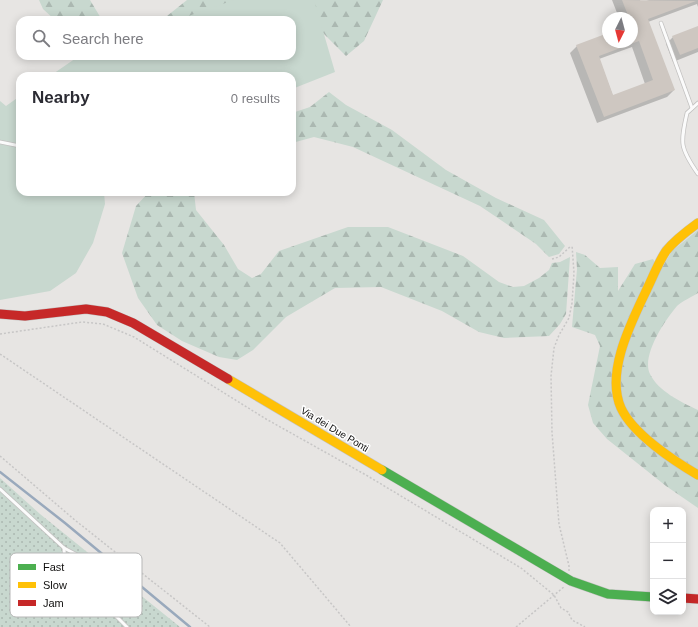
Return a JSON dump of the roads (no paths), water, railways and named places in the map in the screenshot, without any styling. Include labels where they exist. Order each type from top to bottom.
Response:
[{"type":"street","points":[[698,223],[679,237],[666,251],[658,266],[633,318],[619,362],[616,380],[619,402],[625,414],[641,432],[660,448],[698,475]]},
{"type":"street","name":"Via dei Due Ponti","points":[[0,314],[24,317],[69,310],[98,310],[111,313],[133,323],[568,579],[608,594],[650,597]]},
{"type":"street","points":[[686,598],[698,599]]},
{"type":"lane","points":[[661,23],[692,108]]},
{"type":"lane","points":[[698,103],[687,113],[682,144],[685,155],[698,174]]},
{"type":"lane","points":[[0,142],[16,145]]},
{"type":"lane","points":[[0,488],[64,548],[74,553]]},
{"type":"lane","points":[[64,548],[64,553]]},
{"type":"lane","points":[[117,617],[127,627]]},
{"type":"waterway","points":[[0,472],[101,553]]},
{"type":"waterway","points":[[142,587],[190,627]]}]
